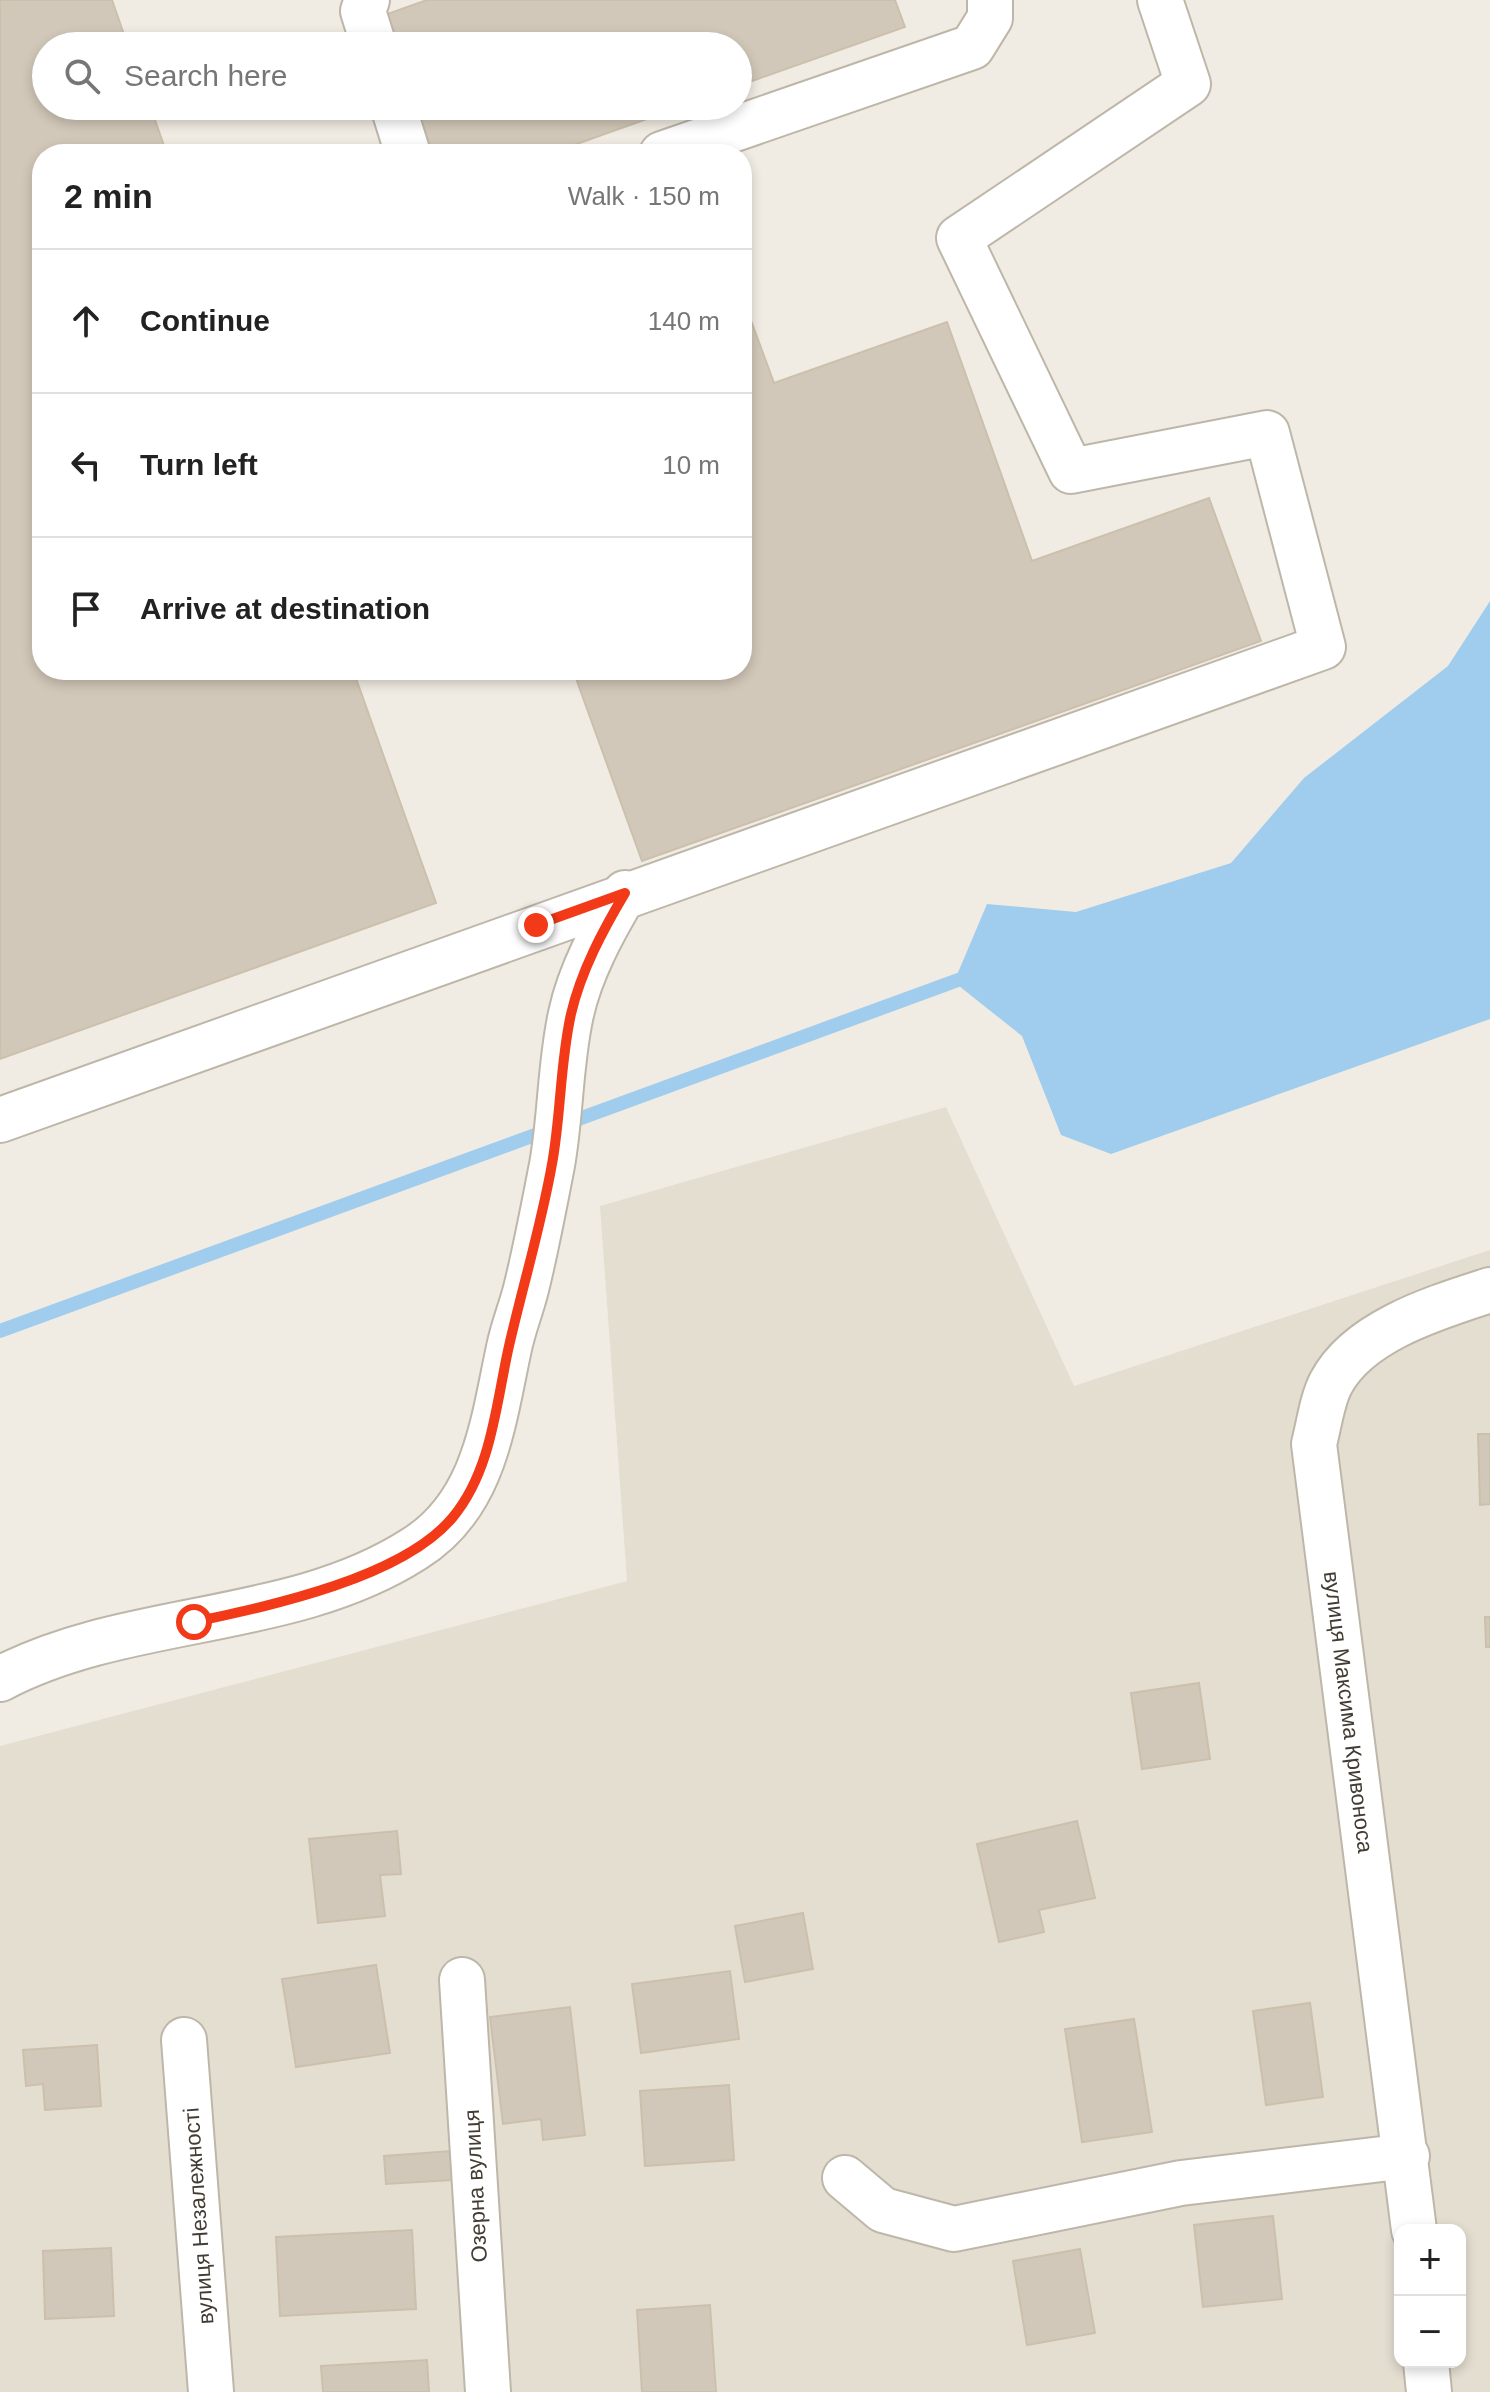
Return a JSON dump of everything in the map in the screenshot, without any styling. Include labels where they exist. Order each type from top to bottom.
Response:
[{"type":"street","points":[[367,0],[363,11],[370,32]]},
{"type":"street","points":[[691,144],[972,47],[990,18],[990,0]]},
{"type":"street","points":[[0,1120],[625,893],[1323,647],[1267,433],[1071,471],[959,238],[1188,84],[1160,0]]},
{"type":"street","points":[[397,120],[405,144]]},
{"type":"street","points":[[0,1679],[33,1662],[91,1644],[271,1606],[356,1577],[415,1549],[453,1517],[478,1475],[495,1420],[552,1164],[571,1014],[601,934],[625,893]]},
{"type":"street","name":"вулиця Максима Кривоноса","points":[[1413,2224],[1314,1444],[1331,1383],[1361,1348],[1417,1314],[1490,1290]]},
{"type":"street","name":"Озерна вулиця","points":[[462,1980],[488,2392]]},
{"type":"street","name":"вулиця Незалежності","points":[[184,2040],[211,2392]]},
{"type":"street","points":[[845,2178],[883,2210],[954,2229],[1181,2183],[1407,2156]]},
{"type":"street","points":[[1427,2368],[1429,2392]]},
{"type":"shaded area","points":[[946,1107],[1074,1386],[1490,1250],[1490,2392],[0,2392],[0,1746],[627,1581],[600,1206]]},
{"type":"water","points":[[1490,601],[1490,1019],[1111,1154],[1061,1135],[1022,1036],[954,982],[987,904],[1076,912],[1231,863],[1304,778],[1448,666]]},
{"type":"building","points":[[0,0],[112,0],[123,32],[32,32],[32,120],[155,120],[163,144],[32,144],[32,680],[357,680],[436,903],[0,1059]]},
{"type":"building","points":[[427,0],[895,0],[905,27],[752,81],[752,32],[377,32],[373,19]]},
{"type":"building","points":[[409,120],[644,120],[577,144],[417,144]]},
{"type":"building","points":[[947,322],[1032,561],[1209,498],[1261,641],[642,861],[577,680],[752,680],[752,323],[774,383]]},
{"type":"building","points":[[1478,1434],[1490,1434],[1490,1504],[1480,1505]]},
{"type":"building","points":[[1485,1617],[1490,1617],[1490,1647],[1486,1647]]},
{"type":"building","points":[[1199,1683],[1210,1759],[1142,1769],[1131,1693]]},
{"type":"building","points":[[1077,1821],[1095,1898],[1039,1910],[1044,1932],[999,1942],[977,1844]]},
{"type":"building","points":[[397,1831],[401,1874],[380,1875],[385,1916],[318,1923],[309,1839]]},
{"type":"building","points":[[803,1913],[813,1969],[745,1982],[735,1926]]},
{"type":"building","points":[[376,1965],[390,2053],[296,2067],[282,1979]]},
{"type":"building","points":[[730,1971],[739,2039],[641,2053],[632,1984]]},
{"type":"building","points":[[1310,2003],[1323,2097],[1266,2105],[1253,2011]]},
{"type":"building","points":[[570,2007],[585,2135],[543,2140],[541,2119],[503,2124],[490,2017]]},
{"type":"building","points":[[1134,2019],[1152,2132],[1082,2142],[1065,2029]]},
{"type":"building","points":[[97,2045],[101,2106],[45,2110],[43,2084],[26,2086],[23,2050]]},
{"type":"building","points":[[729,2085],[734,2160],[645,2166],[640,2091]]},
{"type":"building","points":[[451,2151],[452,2180],[386,2184],[384,2156]]},
{"type":"building","points":[[1273,2216],[1282,2299],[1203,2307],[1194,2225]]},
{"type":"building","points":[[412,2230],[416,2309],[280,2316],[276,2237]]},
{"type":"building","points":[[111,2248],[114,2316],[45,2319],[43,2251]]},
{"type":"building","points":[[1080,2249],[1095,2333],[1027,2345],[1013,2261]]},
{"type":"building","points":[[710,2305],[716,2392],[642,2392],[637,2310]]},
{"type":"building","points":[[427,2360],[429,2392],[323,2392],[321,2366]]},
{"type":"waterway","points":[[0,1331],[969,976]]},
{"type":"route","points":[[194,1622],[271,1606],[356,1577],[415,1549],[453,1517],[478,1475],[495,1420],[509,1344],[526,1288],[552,1164],[571,1014],[601,934],[625,893],[536,925]]}]
